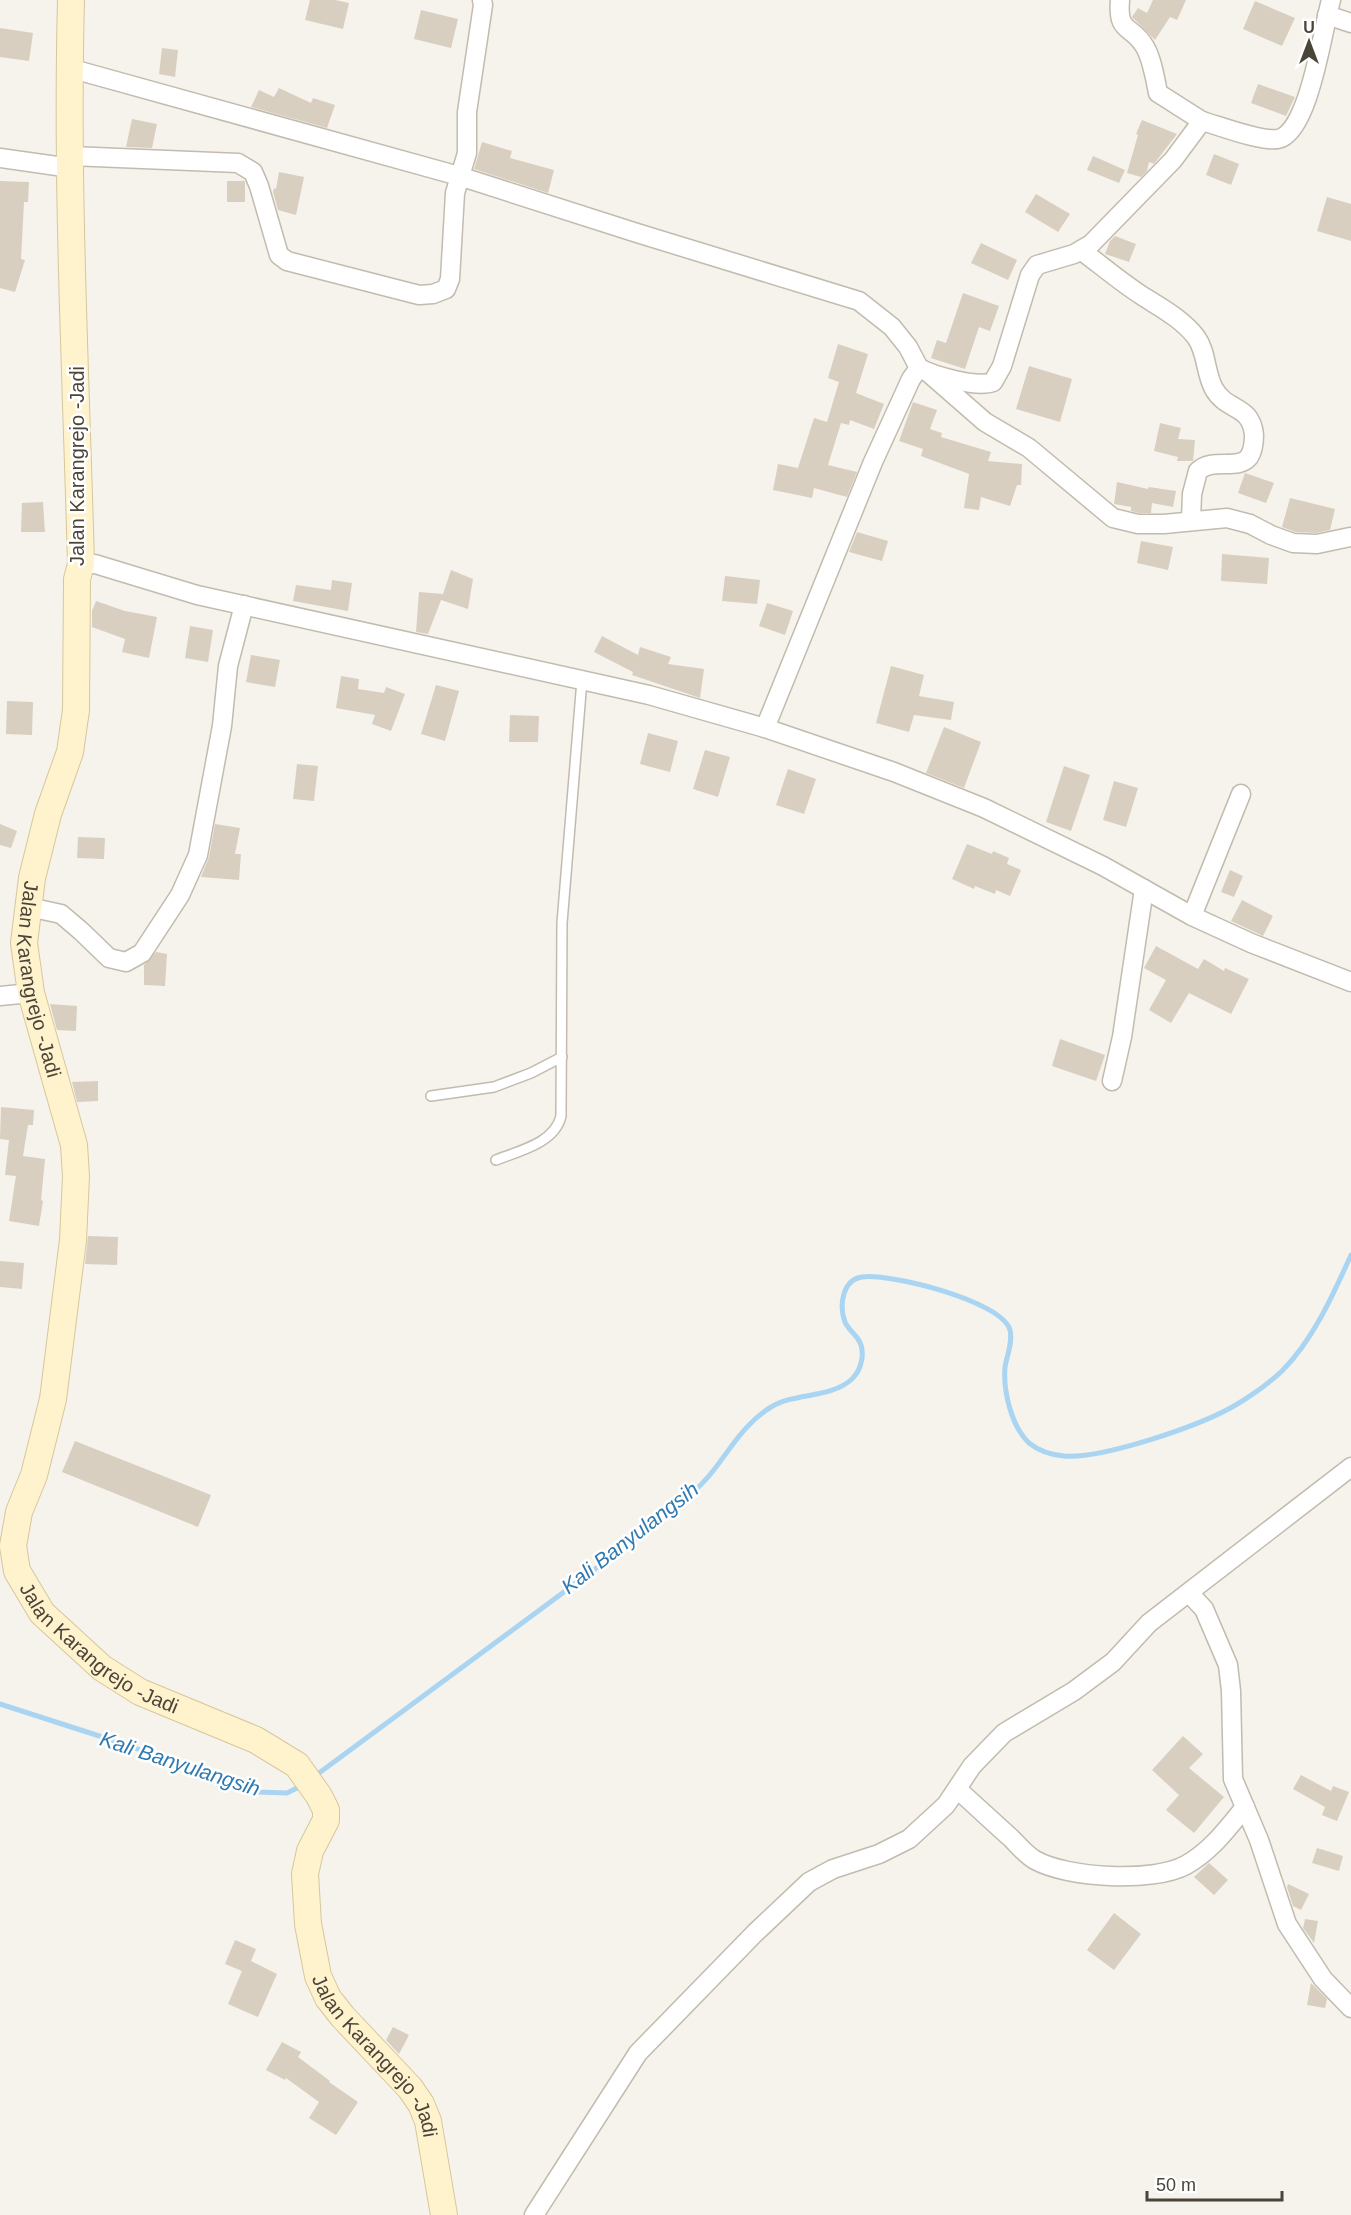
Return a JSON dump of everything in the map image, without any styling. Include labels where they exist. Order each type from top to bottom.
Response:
[{"type":"street","name":"Jalan Karangrejo -Jadi","points":[[71,0],[69,68],[81,564],[77,579],[76,710],[70,752],[48,814],[32,878],[24,943],[31,993],[74,1145],[76,1176],[73,1240],[53,1399],[34,1475],[19,1512],[13,1546],[17,1571],[42,1613],[102,1668],[140,1692],[256,1740],[297,1765],[319,1796],[326,1810],[327,1820],[310,1851],[305,1874],[308,1924],[318,1976],[328,1998],[343,2018],[410,2088],[421,2104],[428,2121],[444,2215]]},
{"type":"street","points":[[0,158],[71,162],[238,163],[253,172],[279,255],[287,261],[419,295],[433,294],[446,289],[450,279],[453,212],[459,176],[467,153],[467,112],[482,0]]},
{"type":"street","points":[[1120,0],[1120,22],[1146,49],[1158,93],[1202,121],[1264,139],[1277,139],[1292,131],[1306,99],[1320,55],[1329,8],[1351,22]]},
{"type":"street","points":[[69,68],[459,176],[859,300],[892,327],[924,370],[985,422],[1029,448],[1113,518],[1138,524],[1227,518],[1250,524],[1293,543],[1317,544],[1350,537]]},
{"type":"street","points":[[765,728],[873,462],[911,379],[924,370],[982,384],[993,382],[1002,366],[1035,267],[1040,262],[1082,251],[1131,205],[1173,160],[1202,121]]},
{"type":"street","points":[[1082,251],[1183,323],[1197,339],[1213,388],[1223,400],[1246,414],[1252,422],[1253,447],[1244,461],[1231,464],[1209,464],[1198,471],[1192,494],[1191,520]]},
{"type":"street","points":[[81,564],[95,564],[197,595],[649,695],[765,728],[894,772],[984,808],[1104,866],[1192,916],[1251,943],[1351,982]]},
{"type":"street","points":[[29,907],[61,914],[109,958],[126,962],[142,953],[180,895],[198,855],[222,726],[228,666],[244,605]]},
{"type":"street","points":[[1192,916],[1242,794]]},
{"type":"street","points":[[1112,1081],[1122,1037],[1144,889]]},
{"type":"street","points":[[0,996],[31,993]]},
{"type":"street","points":[[534,2215],[638,2053],[755,1933],[809,1882],[833,1869],[879,1854],[909,1839],[946,1805],[972,1766],[1004,1733],[1074,1691],[1113,1662],[1149,1623],[1351,1467]]},
{"type":"street","points":[[1189,1593],[1204,1608],[1228,1665],[1231,1691],[1233,1779],[1259,1840],[1287,1924],[1323,1978],[1351,2008]]},
{"type":"street","points":[[957,1789],[1035,1859],[1074,1872],[1123,1877],[1162,1873],[1184,1866],[1218,1840],[1245,1808]]},
{"type":"lane","points":[[496,1160],[541,1141],[555,1131],[561,1116],[562,923],[582,680]]},
{"type":"lane","points":[[431,1096],[494,1087],[531,1073],[562,1057]]},
{"type":"building","points":[[310,0],[335,0],[349,3],[343,29],[305,20]]},
{"type":"building","points":[[1153,0],[1186,0],[1177,20],[1170,17],[1155,40],[1132,17],[1138,8],[1147,13]]},
{"type":"building","points":[[1255,1],[1295,18],[1282,46],[1243,29]]},
{"type":"building","points":[[421,10],[458,19],[451,48],[414,39]]},
{"type":"building","points":[[0,28],[33,33],[29,61],[0,57]]},
{"type":"building","points":[[162,48],[178,50],[175,77],[159,74]]},
{"type":"building","points":[[1258,84],[1295,97],[1286,116],[1251,103]]},
{"type":"building","points":[[279,88],[311,103],[313,98],[335,105],[327,128],[251,107],[259,90],[274,97]]},
{"type":"building","points":[[132,119],[157,124],[152,148],[126,147]]},
{"type":"building","points":[[1142,120],[1177,134],[1154,164],[1149,162],[1147,171],[1141,177],[1127,173],[1138,135],[1136,134]]},
{"type":"building","points":[[482,142],[512,151],[510,158],[554,170],[548,193],[474,169]]},
{"type":"building","points":[[1214,154],[1239,164],[1231,185],[1206,175]]},
{"type":"building","points":[[1093,156],[1125,170],[1119,183],[1087,170]]},
{"type":"building","points":[[279,172],[304,177],[296,215],[278,210],[273,192],[274,188],[276,189]]},
{"type":"building","points":[[0,181],[29,182],[28,202],[24,202],[21,259],[25,260],[15,292],[0,288]]},
{"type":"building","points":[[227,181],[245,181],[245,202],[227,202]]},
{"type":"building","points":[[1036,194],[1070,214],[1058,232],[1025,212]]},
{"type":"building","points":[[1327,197],[1351,204],[1351,241],[1317,231]]},
{"type":"building","points":[[1115,236],[1136,244],[1129,262],[1105,254],[1110,241]]},
{"type":"building","points":[[981,243],[1017,260],[1008,280],[971,263]]},
{"type":"building","points":[[963,293],[999,306],[990,331],[979,327],[965,369],[931,358],[937,340],[946,343]]},
{"type":"building","points":[[838,344],[868,354],[856,393],[884,404],[874,429],[850,420],[849,425],[841,423],[828,465],[857,472],[847,497],[814,488],[812,498],[773,490],[778,464],[798,468],[814,418],[827,422],[839,382],[828,378]]},
{"type":"building","points":[[1029,366],[1072,379],[1060,422],[1016,409]]},
{"type":"building","points":[[913,402],[937,410],[930,429],[942,433],[941,437],[991,452],[988,461],[1022,464],[1021,485],[1017,485],[1010,506],[981,497],[979,510],[964,508],[969,474],[921,456],[923,449],[899,441]]},
{"type":"building","points":[[1160,423],[1181,428],[1178,439],[1195,440],[1193,461],[1177,461],[1178,457],[1154,451]]},
{"type":"building","points":[[1245,473],[1274,483],[1266,503],[1238,493]]},
{"type":"building","points":[[1117,482],[1148,489],[1149,487],[1176,491],[1173,507],[1152,503],[1151,513],[1139,513],[1131,511],[1131,507],[1114,504]]},
{"type":"building","points":[[1290,498],[1335,509],[1330,530],[1316,533],[1295,532],[1282,527]]},
{"type":"building","points":[[43,502],[45,532],[21,532],[22,503]]},
{"type":"building","points":[[857,532],[888,541],[882,561],[849,552]]},
{"type":"building","points":[[1141,541],[1173,547],[1168,570],[1137,563]]},
{"type":"building","points":[[1222,554],[1269,558],[1267,584],[1221,581]]},
{"type":"building","points":[[451,570],[473,579],[468,609],[441,600],[428,634],[416,632],[419,592],[443,594]]},
{"type":"building","points":[[725,576],[760,580],[757,604],[722,601]]},
{"type":"building","points":[[332,580],[352,583],[348,611],[293,601],[296,585],[331,590]]},
{"type":"building","points":[[96,601],[125,611],[157,617],[149,658],[122,652],[125,639],[92,627],[92,611]]},
{"type":"building","points":[[767,603],[793,611],[785,635],[759,626]]},
{"type":"building","points":[[190,626],[213,630],[208,662],[185,658]]},
{"type":"building","points":[[602,636],[638,655],[640,647],[671,657],[668,664],[704,669],[700,698],[632,675],[633,672],[594,652]]},
{"type":"building","points":[[251,655],[280,660],[275,687],[246,682]]},
{"type":"building","points":[[891,666],[924,675],[919,696],[954,702],[951,720],[914,715],[909,732],[876,723]]},
{"type":"building","points":[[341,676],[359,679],[358,689],[384,693],[386,687],[405,694],[391,731],[372,724],[375,715],[336,708]]},
{"type":"building","points":[[436,685],[459,691],[445,741],[421,734]]},
{"type":"building","points":[[7,701],[33,702],[32,735],[6,734]]},
{"type":"building","points":[[510,715],[539,716],[538,742],[509,742]]},
{"type":"building","points":[[944,727],[981,742],[964,788],[926,773]]},
{"type":"building","points":[[648,733],[678,741],[670,772],[640,764]]},
{"type":"building","points":[[705,750],[730,757],[718,797],[693,789]]},
{"type":"building","points":[[297,764],[318,766],[314,801],[293,799]]},
{"type":"building","points":[[1064,766],[1090,775],[1071,831],[1046,822]]},
{"type":"building","points":[[788,769],[816,779],[804,814],[776,805]]},
{"type":"building","points":[[1114,781],[1138,788],[1126,827],[1103,820]]},
{"type":"building","points":[[0,824],[17,831],[11,848],[0,845]]},
{"type":"building","points":[[215,824],[240,828],[235,854],[241,854],[239,880],[201,877],[209,857]]},
{"type":"building","points":[[78,837],[105,838],[104,859],[77,858]]},
{"type":"building","points":[[967,844],[1009,858],[1007,864],[1021,870],[1010,896],[996,890],[995,894],[975,886],[974,889],[952,879]]},
{"type":"building","points":[[1230,870],[1243,876],[1234,897],[1221,892]]},
{"type":"building","points":[[1242,900],[1273,916],[1263,936],[1231,921]]},
{"type":"building","points":[[1156,946],[1198,969],[1204,959],[1224,971],[1225,968],[1249,979],[1231,1014],[1189,993],[1171,1023],[1149,1010],[1166,980],[1144,968]]},
{"type":"building","points":[[156,952],[167,954],[165,986],[144,985],[144,965]]},
{"type":"building","points":[[50,1004],[77,1006],[76,1031],[57,1030]]},
{"type":"building","points":[[1060,1039],[1105,1055],[1096,1081],[1052,1066]]},
{"type":"building","points":[[98,1081],[98,1101],[77,1102],[72,1082]]},
{"type":"building","points":[[1,1107],[34,1110],[33,1125],[28,1125],[23,1156],[45,1159],[39,1226],[9,1221],[16,1176],[5,1175],[9,1140],[0,1139]]},
{"type":"building","points":[[88,1236],[118,1237],[117,1265],[85,1264]]},
{"type":"building","points":[[0,1261],[24,1263],[22,1289],[0,1287]]},
{"type":"building","points":[[75,1441],[211,1495],[198,1527],[62,1472]]},
{"type":"building","points":[[1183,1736],[1203,1754],[1189,1768],[1224,1797],[1194,1833],[1166,1810],[1179,1795],[1152,1770]]},
{"type":"building","points":[[1301,1775],[1331,1791],[1333,1786],[1349,1792],[1337,1821],[1322,1815],[1325,1807],[1293,1789]]},
{"type":"building","points":[[1317,1848],[1343,1856],[1339,1871],[1312,1863]]},
{"type":"building","points":[[1209,1863],[1228,1880],[1214,1895],[1194,1877]]},
{"type":"building","points":[[1288,1884],[1309,1894],[1301,1910],[1293,1906]]},
{"type":"building","points":[[1114,1913],[1141,1934],[1114,1970],[1087,1950]]},
{"type":"building","points":[[1305,1919],[1318,1921],[1314,1943],[1303,1928]]},
{"type":"building","points":[[235,1940],[256,1949],[251,1961],[277,1974],[258,2017],[228,2004],[242,1971],[225,1964]]},
{"type":"building","points":[[1311,1983],[1327,1999],[1325,2008],[1307,2005]]},
{"type":"building","points":[[393,2027],[409,2035],[399,2054],[386,2040]]},
{"type":"building","points":[[282,2042],[301,2052],[298,2057],[358,2102],[336,2135],[309,2118],[319,2102],[286,2078],[285,2080],[266,2070]]},
{"type":"waterway","name":"Kali Banyulangsih","points":[[315,1776],[672,1511],[706,1480],[739,1436],[762,1413],[781,1402],[834,1390],[852,1379],[860,1365],[862,1349],[858,1339],[845,1322],[842,1302],[846,1288],[855,1279],[876,1277],[919,1284],[967,1299],[1002,1319],[1011,1335],[1005,1367],[1005,1386],[1017,1427],[1029,1443],[1041,1450],[1050,1454],[1081,1456],[1151,1440],[1198,1423],[1234,1406],[1259,1390],[1293,1359],[1313,1331],[1351,1255]]},
{"type":"waterway","name":"Kali Banyulangsih","points":[[0,1704],[121,1743],[258,1792],[287,1793],[303,1785]]}]
